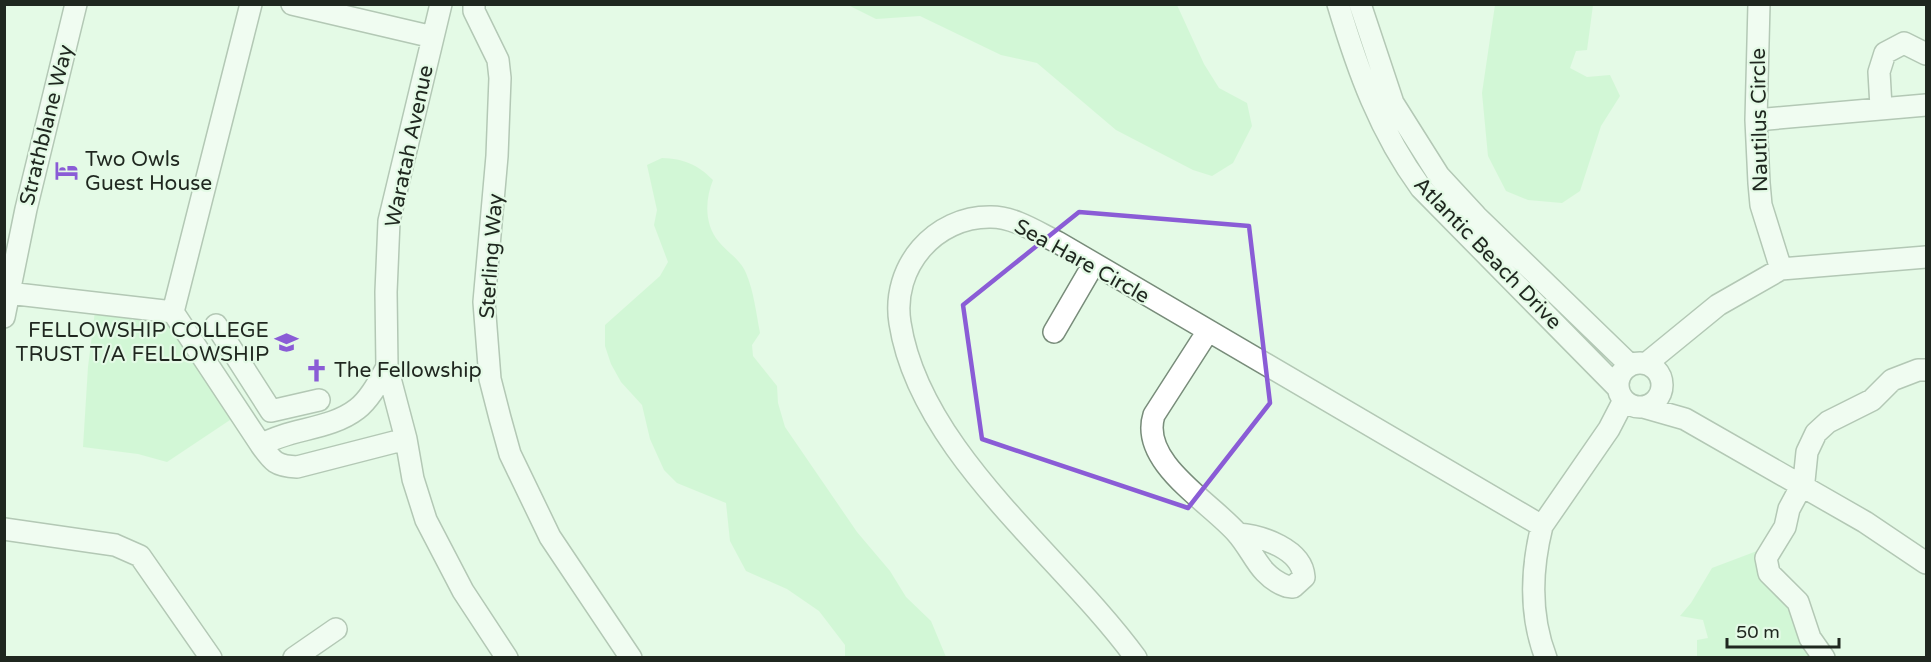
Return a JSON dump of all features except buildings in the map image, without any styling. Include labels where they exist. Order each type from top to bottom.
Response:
[{"type":"street","name":"Strathblane Way","points":[[4,317],[76,4]]},
{"type":"street","points":[[251,4],[173,312],[205,360],[267,442]]},
{"type":"street","points":[[291,4],[433,37]]},
{"type":"street","name":"Waratah Avenue","points":[[441,4],[390,221],[386,292],[387,368],[406,439],[413,479],[431,530],[463,591],[507,657]]},
{"type":"street","name":"Sterling Way","points":[[474,4],[474,11],[498,60],[500,78],[497,156],[484,302],[490,379],[510,454],[525,490],[550,537],[631,657]]},
{"type":"street","name":"Atlantic Beach Drive","points":[[1338,4],[1369,68],[1393,103],[1425,158],[1470,223],[1630,401],[1686,419],[1865,522],[1926,563]]},
{"type":"street","name":"Atlantic Beach Drive","points":[[1360,4],[1369,68]]},
{"type":"street","name":"Nautilus Circle","points":[[1759,4],[1756,120],[1761,205],[1781,269]]},
{"type":"street","points":[[1881,107],[1879,72],[1885,53],[1904,43],[1926,54]]},
{"type":"street","points":[[1756,120],[1881,107],[1926,105]]},
{"type":"street","name":"Sea Hare Circle","points":[[1136,657],[1103,616],[980,479],[942,430],[918,381],[900,322],[901,282],[908,264],[929,240],[942,230],[961,222],[991,217],[1018,223],[1059,243],[1542,526]]},
{"type":"street","name":"Atlantic Beach Drive","points":[[1470,223],[1649,372],[1686,419]]},
{"type":"street","points":[[1630,401],[1620,374],[1649,372],[1678,339],[1718,305],[1781,269],[1926,257]]},
{"type":"street","points":[[1054,332],[1093,265]]},
{"type":"street","points":[[8,293],[173,312]]},
{"type":"street","points":[[216,325],[271,411],[267,442],[271,460],[282,466],[297,467],[406,439]]},
{"type":"street","points":[[1208,331],[1154,415],[1150,426],[1151,438],[1175,474],[1238,534]]},
{"type":"street","points":[[205,360],[228,344]]},
{"type":"street","points":[[267,442],[348,415],[370,395],[387,368]]},
{"type":"street","points":[[1824,657],[1810,638],[1798,602],[1772,577],[1767,568],[1768,552],[1785,527],[1801,485],[1807,452],[1820,430],[1828,422],[1872,400],[1892,380],[1918,370],[1926,370]]},
{"type":"street","points":[[1630,401],[1655,401],[1649,372]]},
{"type":"street","points":[[271,411],[319,400]]},
{"type":"street","points":[[1546,657],[1534,613],[1536,551],[1542,526],[1630,401]]},
{"type":"street","points":[[4,529],[115,545],[131,550],[140,556],[211,657]]},
{"type":"street","points":[[294,657],[336,630]]},
{"type":"highlighted area","points":[[1079,212],[1249,226],[1270,403],[1188,508],[982,439],[963,305]]},
{"type":"green space","points":[[848,5],[1177,5],[1204,64],[1219,88],[1247,103],[1252,126],[1233,163],[1212,176],[1193,170],[1116,130],[1037,63],[1001,55],[920,16],[876,19]]},
{"type":"green space","points":[[1495,5],[1593,5],[1587,50],[1576,51],[1570,68],[1587,77],[1610,75],[1620,96],[1601,126],[1580,191],[1562,203],[1528,200],[1506,191],[1488,156],[1482,93]]},
{"type":"green space","points":[[662,158],[690,163],[713,180],[707,204],[708,220],[714,235],[741,264],[749,280],[760,333],[752,345],[753,356],[777,386],[778,403],[785,427],[857,532],[890,571],[906,597],[931,621],[946,657],[845,657],[845,645],[819,611],[787,589],[746,571],[730,541],[726,503],[677,483],[664,470],[650,439],[642,405],[621,382],[611,364],[605,346],[605,325],[660,276],[668,262],[654,225],[657,210],[647,165]]},
{"type":"green space","points":[[95,311],[163,319],[176,327],[236,416],[167,462],[138,454],[83,447],[88,367]]},
{"type":"green space","points":[[1757,551],[1760,572],[1800,606],[1821,657],[1697,657],[1697,640],[1708,638],[1703,620],[1680,616],[1691,603],[1712,568]]},
{"type":"place","name":"Two Owls Guest House","points":[[67,171]]},
{"type":"place","name":"FELLOWSHIP COLLEGE TRUST T/A FELLOWSHIP","points":[[287,342]]},
{"type":"place","name":"The Fellowship","points":[[316,370]]}]
